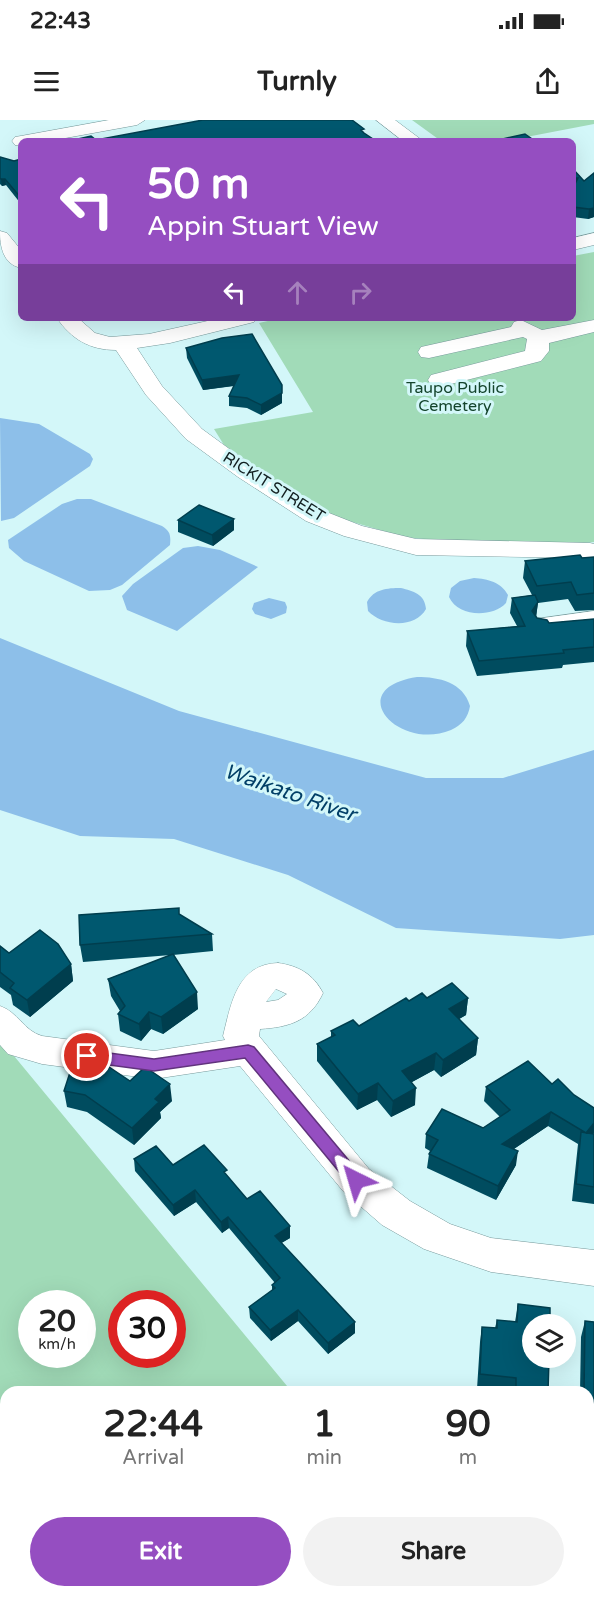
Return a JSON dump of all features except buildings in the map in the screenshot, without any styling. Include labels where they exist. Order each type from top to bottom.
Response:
[{"type":"street","points":[[38,138],[137,120]]},
{"type":"street","points":[[384,120],[410,138]]},
{"type":"street","points":[[0,145],[18,142]]},
{"type":"street","points":[[0,237],[18,258]]},
{"type":"street","points":[[576,243],[594,239]]},
{"type":"street","points":[[70,321],[87,338],[124,345],[234,321]]},
{"type":"street","points":[[429,352],[525,328],[552,336],[594,326]]},
{"type":"street","points":[[439,380],[533,356],[538,351],[525,328]]},
{"type":"street","name":"RICKIT STREET","points":[[124,345],[154,390],[194,434],[246,472],[315,516],[353,531],[416,548],[590,551],[594,554]]},
{"type":"street","points":[[545,625],[594,619]]},
{"type":"street","points":[[0,1020],[20,1044],[42,1050],[154,1065],[248,1034],[356,1180],[396,1213],[438,1237],[491,1255],[594,1268]]},
{"type":"green space","points":[[412,120],[594,120],[594,124],[521,138],[437,138]]},
{"type":"green space","name":"Taupo Public Cemetery","points":[[594,252],[594,542],[523,549],[404,537],[325,514],[224,445],[214,429],[313,412],[259,323],[268,321],[576,321],[576,255]]},
{"type":"green space","points":[[0,1039],[287,1386],[0,1386]]},
{"type":"water","points":[[0,418],[39,424],[90,454],[93,459],[90,466],[14,518],[1,521]]},
{"type":"water","points":[[77,499],[91,499],[162,526],[169,534],[170,545],[122,585],[110,590],[89,591],[24,561],[9,548],[8,540],[62,504]]},
{"type":"water","points":[[198,546],[220,550],[258,567],[177,631],[127,610],[122,596],[133,584],[183,548]]},
{"type":"water","points":[[474,578],[489,580],[502,587],[508,595],[506,603],[500,608],[484,613],[467,612],[453,604],[449,597],[451,588],[460,581]]},
{"type":"water","points":[[401,588],[414,592],[425,604],[426,609],[414,620],[390,622],[381,620],[368,611],[367,602],[373,594],[386,589]]},
{"type":"water","points":[[269,598],[285,602],[286,613],[271,619],[255,614],[252,609],[254,603]]},
{"type":"water","name":"Waikato River","points":[[0,638],[179,711],[426,778],[503,778],[594,750],[594,935],[560,939],[396,928],[288,875],[174,839],[80,836],[0,810]]},
{"type":"water","points":[[417,677],[449,682],[462,691],[470,706],[466,718],[451,730],[431,735],[413,733],[397,726],[386,716],[381,705],[383,693],[395,684]]},
{"type":"route","points":[[87,1056],[154,1065],[248,1051],[356,1180]]}]
